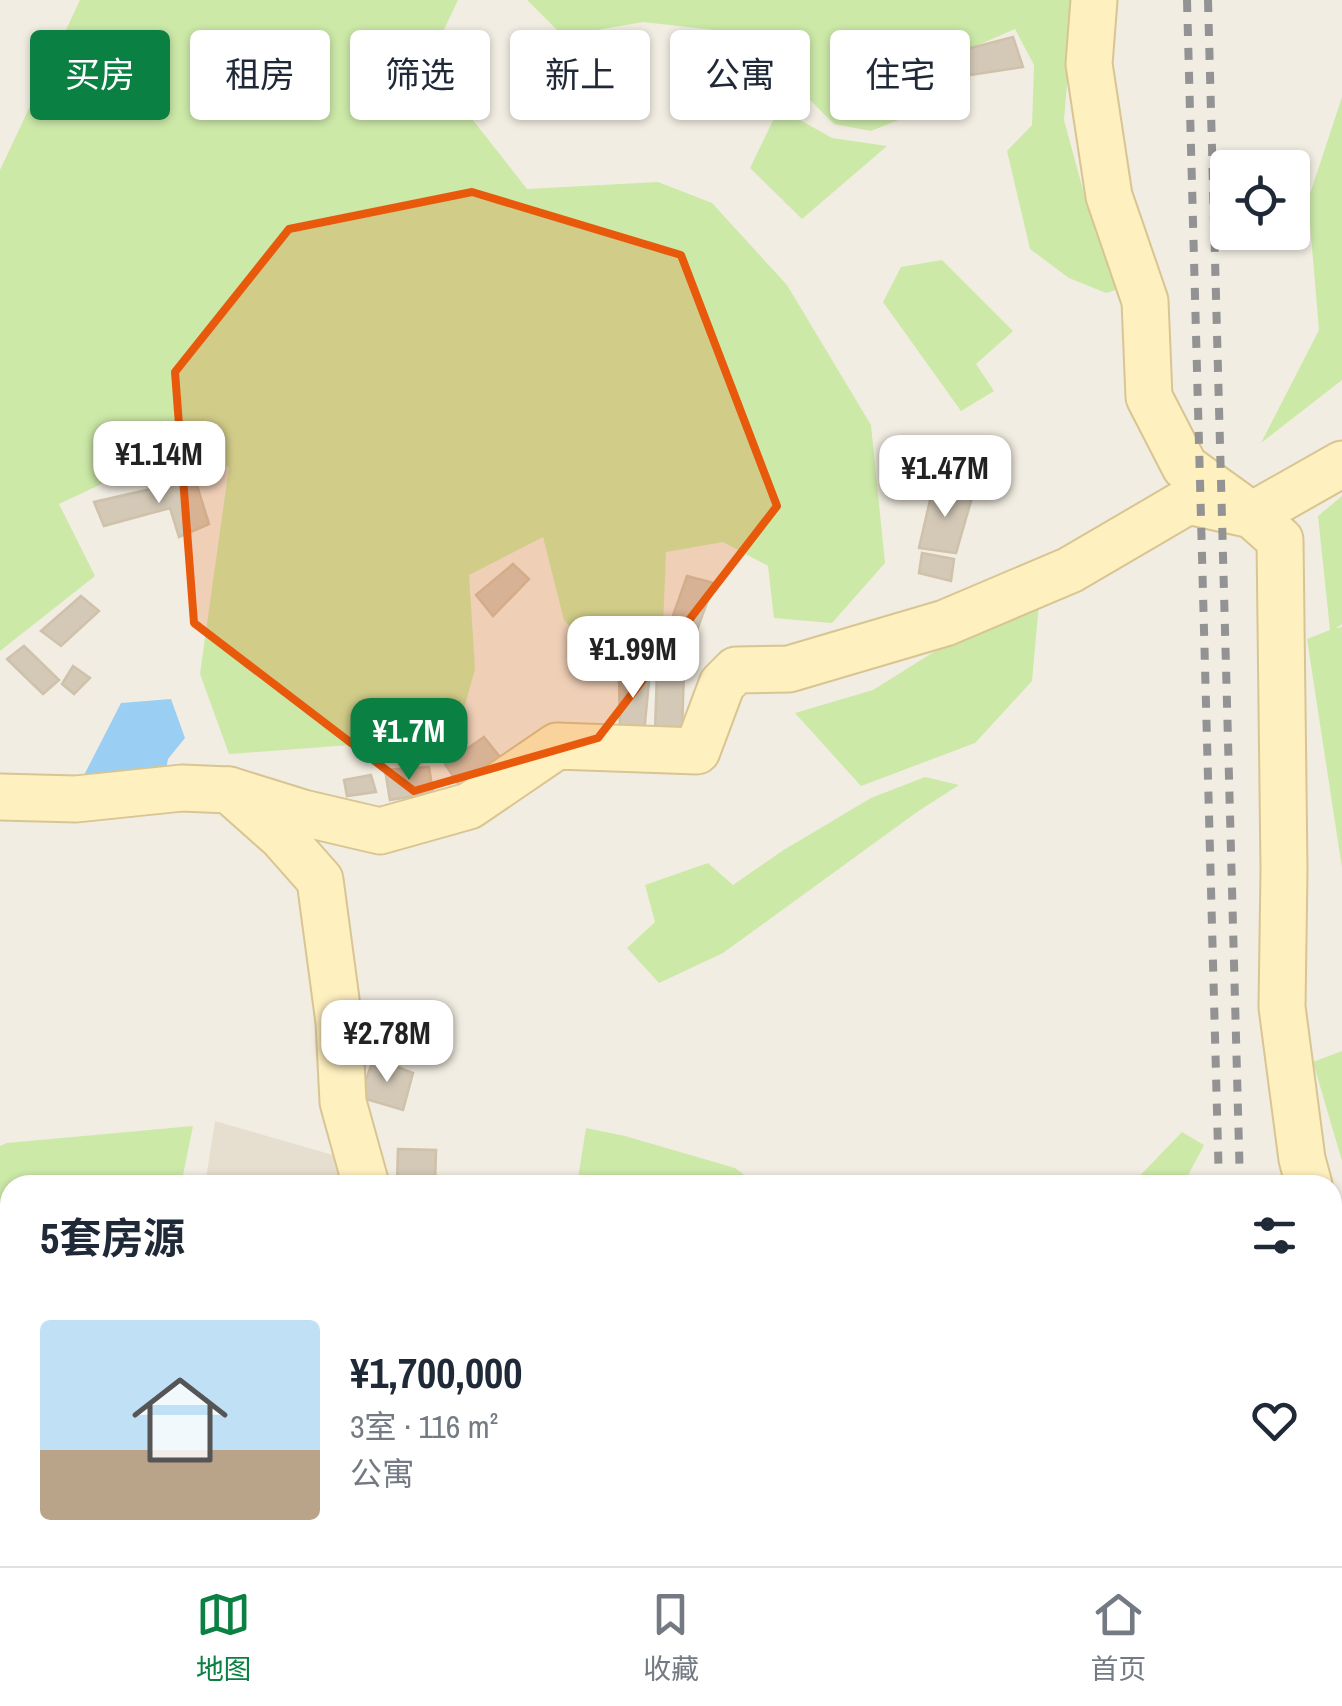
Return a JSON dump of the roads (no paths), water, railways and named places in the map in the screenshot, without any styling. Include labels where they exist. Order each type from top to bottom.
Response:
[{"type":"street","points":[[1094,0],[1089,64],[1109,196],[1145,301],[1149,397],[1185,467],[1280,540],[1282,1007],[1307,1175]]},
{"type":"street","points":[[0,797],[76,798],[182,788],[228,790],[380,831],[469,806],[557,746],[697,750],[722,684],[736,670],[789,669],[945,623],[1070,570],[1188,500],[1252,515],[1342,464]]},
{"type":"street","points":[[228,790],[282,837],[320,880],[339,1022],[344,1102],[363,1175]]},
{"type":"water","points":[[171,699],[185,738],[168,759],[165,775],[80,783],[121,703]]},
{"type":"railway","points":[[1187,0],[1219,1175]]},
{"type":"railway","points":[[1208,0],[1240,1175]]}]
